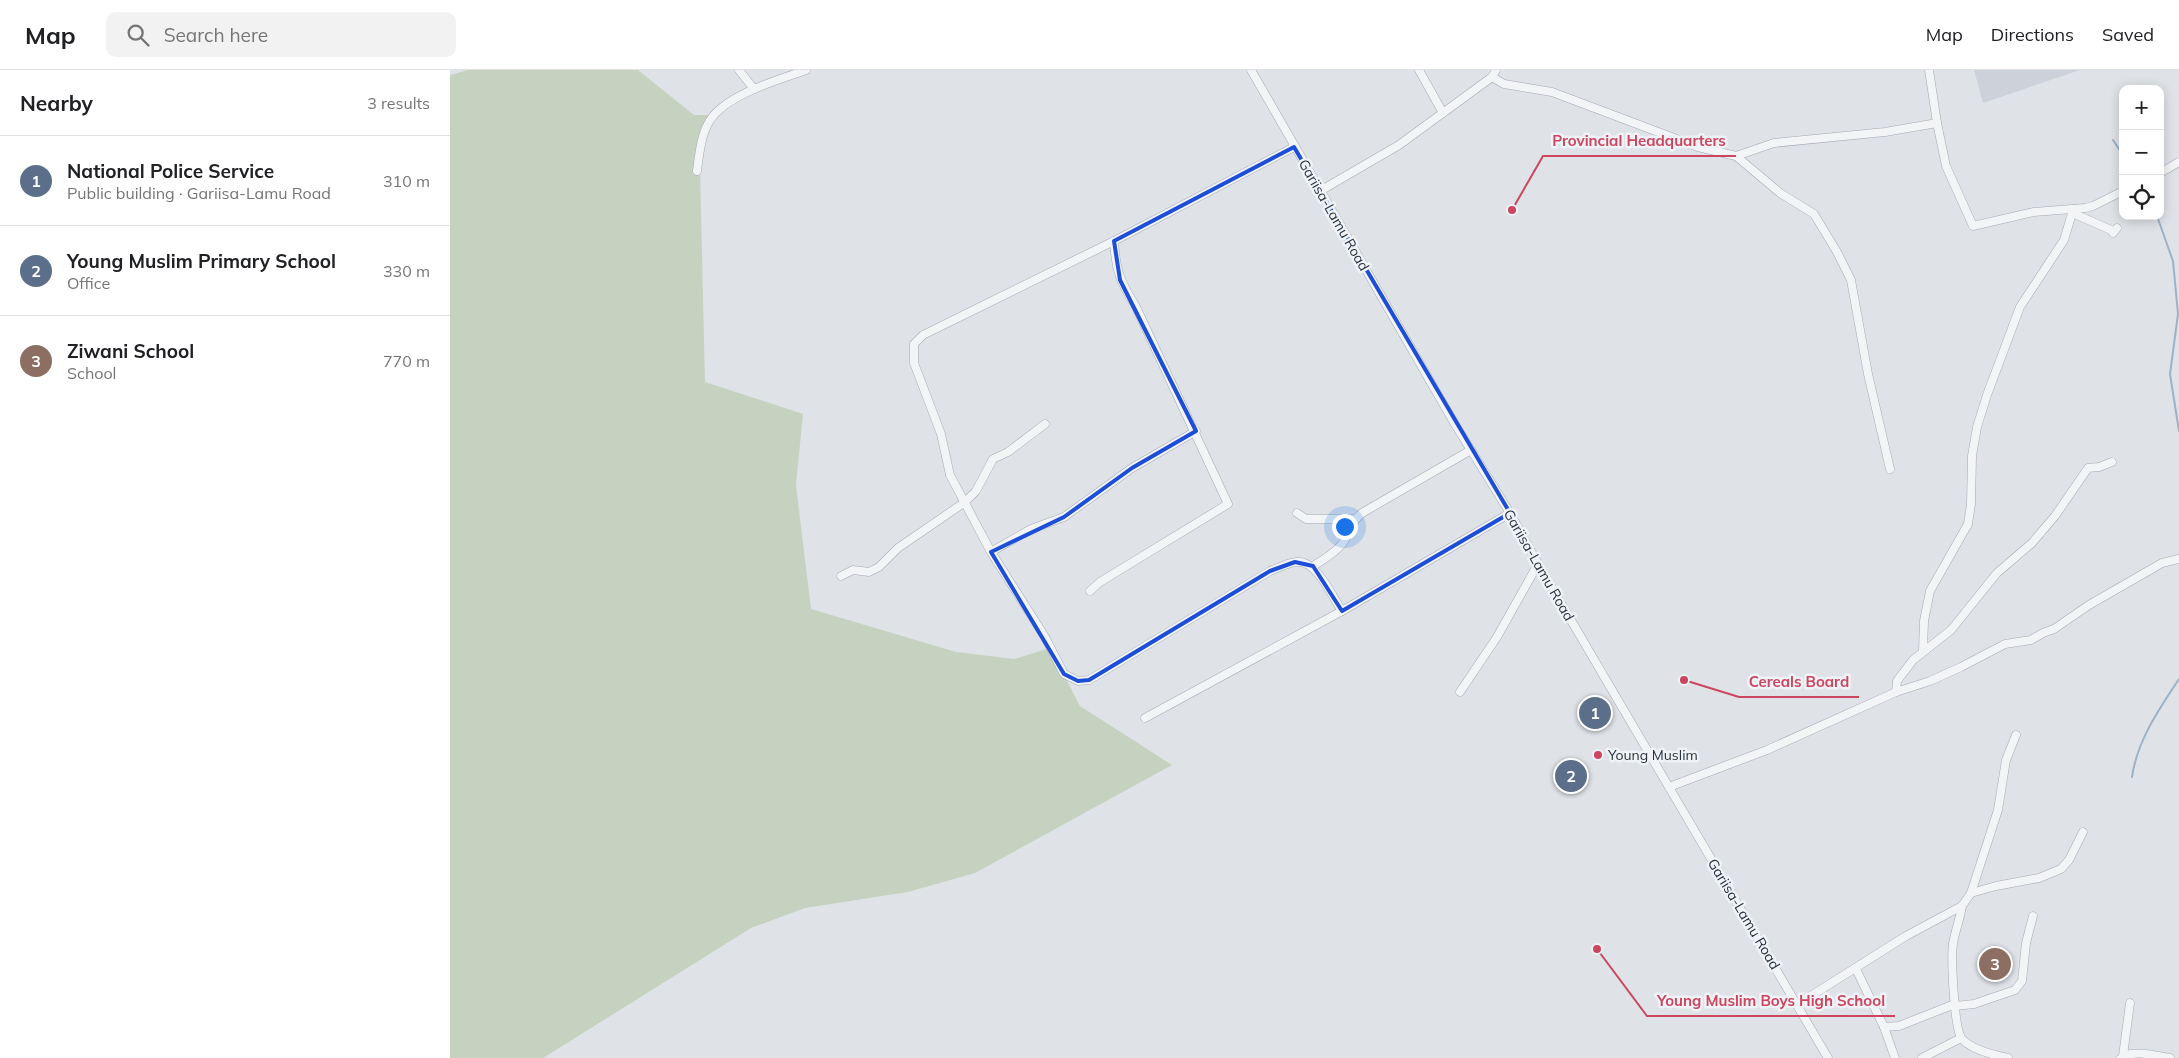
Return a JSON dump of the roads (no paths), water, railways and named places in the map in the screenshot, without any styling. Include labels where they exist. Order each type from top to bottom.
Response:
[{"type":"street","points":[[739,70],[754,89]]},
{"type":"street","points":[[697,171],[706,127],[716,112],[754,89],[806,70]]},
{"type":"street","name":"Gariisa-Lamu Road","points":[[1251,70],[1294,147],[1828,1058]]},
{"type":"street","points":[[1419,70],[1443,112]]},
{"type":"street","points":[[1929,70],[1946,166],[1973,226],[2034,212],[2093,206],[2119,193]]},
{"type":"street","points":[[1320,191],[1399,145],[1494,74],[1504,84],[1552,92],[1698,147],[1736,156],[1780,193],[1814,214],[1846,268],[1851,280],[1868,374],[1890,469]]},
{"type":"street","points":[[1736,156],[1774,143],[1885,132],[1937,123]]},
{"type":"street","points":[[1294,147],[1114,241],[923,335],[914,344],[914,363],[941,434],[950,475],[991,552],[1045,637],[1064,674],[1078,682],[1089,680],[1270,571],[1295,562],[1304,562],[1313,566],[1342,612]]},
{"type":"street","points":[[2164,171],[2179,162]]},
{"type":"street","points":[[2074,209],[2077,215],[2111,230],[2113,233],[2117,228]]},
{"type":"street","points":[[1924,650],[1924,621],[1930,591],[1968,524],[1971,504],[1972,456],[1977,427],[1987,395],[2020,307],[2064,240],[2074,209]]},
{"type":"street","points":[[1090,591],[1100,582],[1228,504],[1136,307],[1120,280],[1115,265],[1114,241]]},
{"type":"street","points":[[841,576],[852,570],[869,572],[879,567],[898,548],[965,502],[976,492],[993,459],[1008,452],[1045,424]]},
{"type":"street","points":[[991,552],[1032,529],[1064,516],[1132,468],[1196,432]]},
{"type":"street","points":[[1297,513],[1306,519],[1354,519],[1471,450]]},
{"type":"street","points":[[1896,692],[1897,681],[1913,660],[1951,630],[1997,573],[2032,543],[2055,516],[2088,468],[2099,467],[2112,462]]},
{"type":"street","points":[[1145,718],[1342,612],[1510,513]]},
{"type":"street","points":[[1313,566],[1341,546],[1347,537],[1354,519]]},
{"type":"street","points":[[1669,787],[1767,750],[1896,692],[1930,681],[2005,644],[2031,640],[2043,632],[2054,629],[2089,605],[2160,564],[2179,559]]},
{"type":"street","points":[[1460,692],[1497,637],[1538,564]]},
{"type":"street","points":[[2008,1058],[1976,1048],[1961,1038],[1957,1025],[1955,1005],[1953,944],[1962,906],[1971,893],[1998,810],[2006,760],[2016,735]]},
{"type":"street","points":[[1971,893],[2039,878],[2061,869],[2069,860],[2083,832]]},
{"type":"street","points":[[1798,1004],[1906,936],[1962,906]]},
{"type":"street","points":[[1884,1028],[1899,1026],[1955,1005],[1974,1004],[2015,990],[2022,981],[2026,943],[2033,916]]},
{"type":"street","points":[[1856,969],[1884,1028],[1895,1058]]},
{"type":"street","points":[[2130,1004],[2122,1057],[2136,1054],[2170,1058]]},
{"type":"street","points":[[1922,1058],[1961,1038]]},
{"type":"waterway","points":[[2113,140],[2119,149]]},
{"type":"waterway","points":[[2158,220],[2173,261],[2178,314],[2170,374],[2179,431]]},
{"type":"waterway","points":[[2132,777],[2144,738],[2179,679]]},
{"type":"place","name":"Provincial Headquarters","points":[[1512,210]]},
{"type":"place","name":"Cereals Board","points":[[1684,680]]},
{"type":"place","name":"National Police Service","points":[[1595,713]]},
{"type":"place","name":"Young Muslim","points":[[1598,755]]},
{"type":"place","name":"Young Muslim Primary School","points":[[1571,776]]},
{"type":"place","name":"Young Muslim Boys High School","points":[[1597,949]]},
{"type":"place","name":"Ziwani School","points":[[1995,964]]}]
